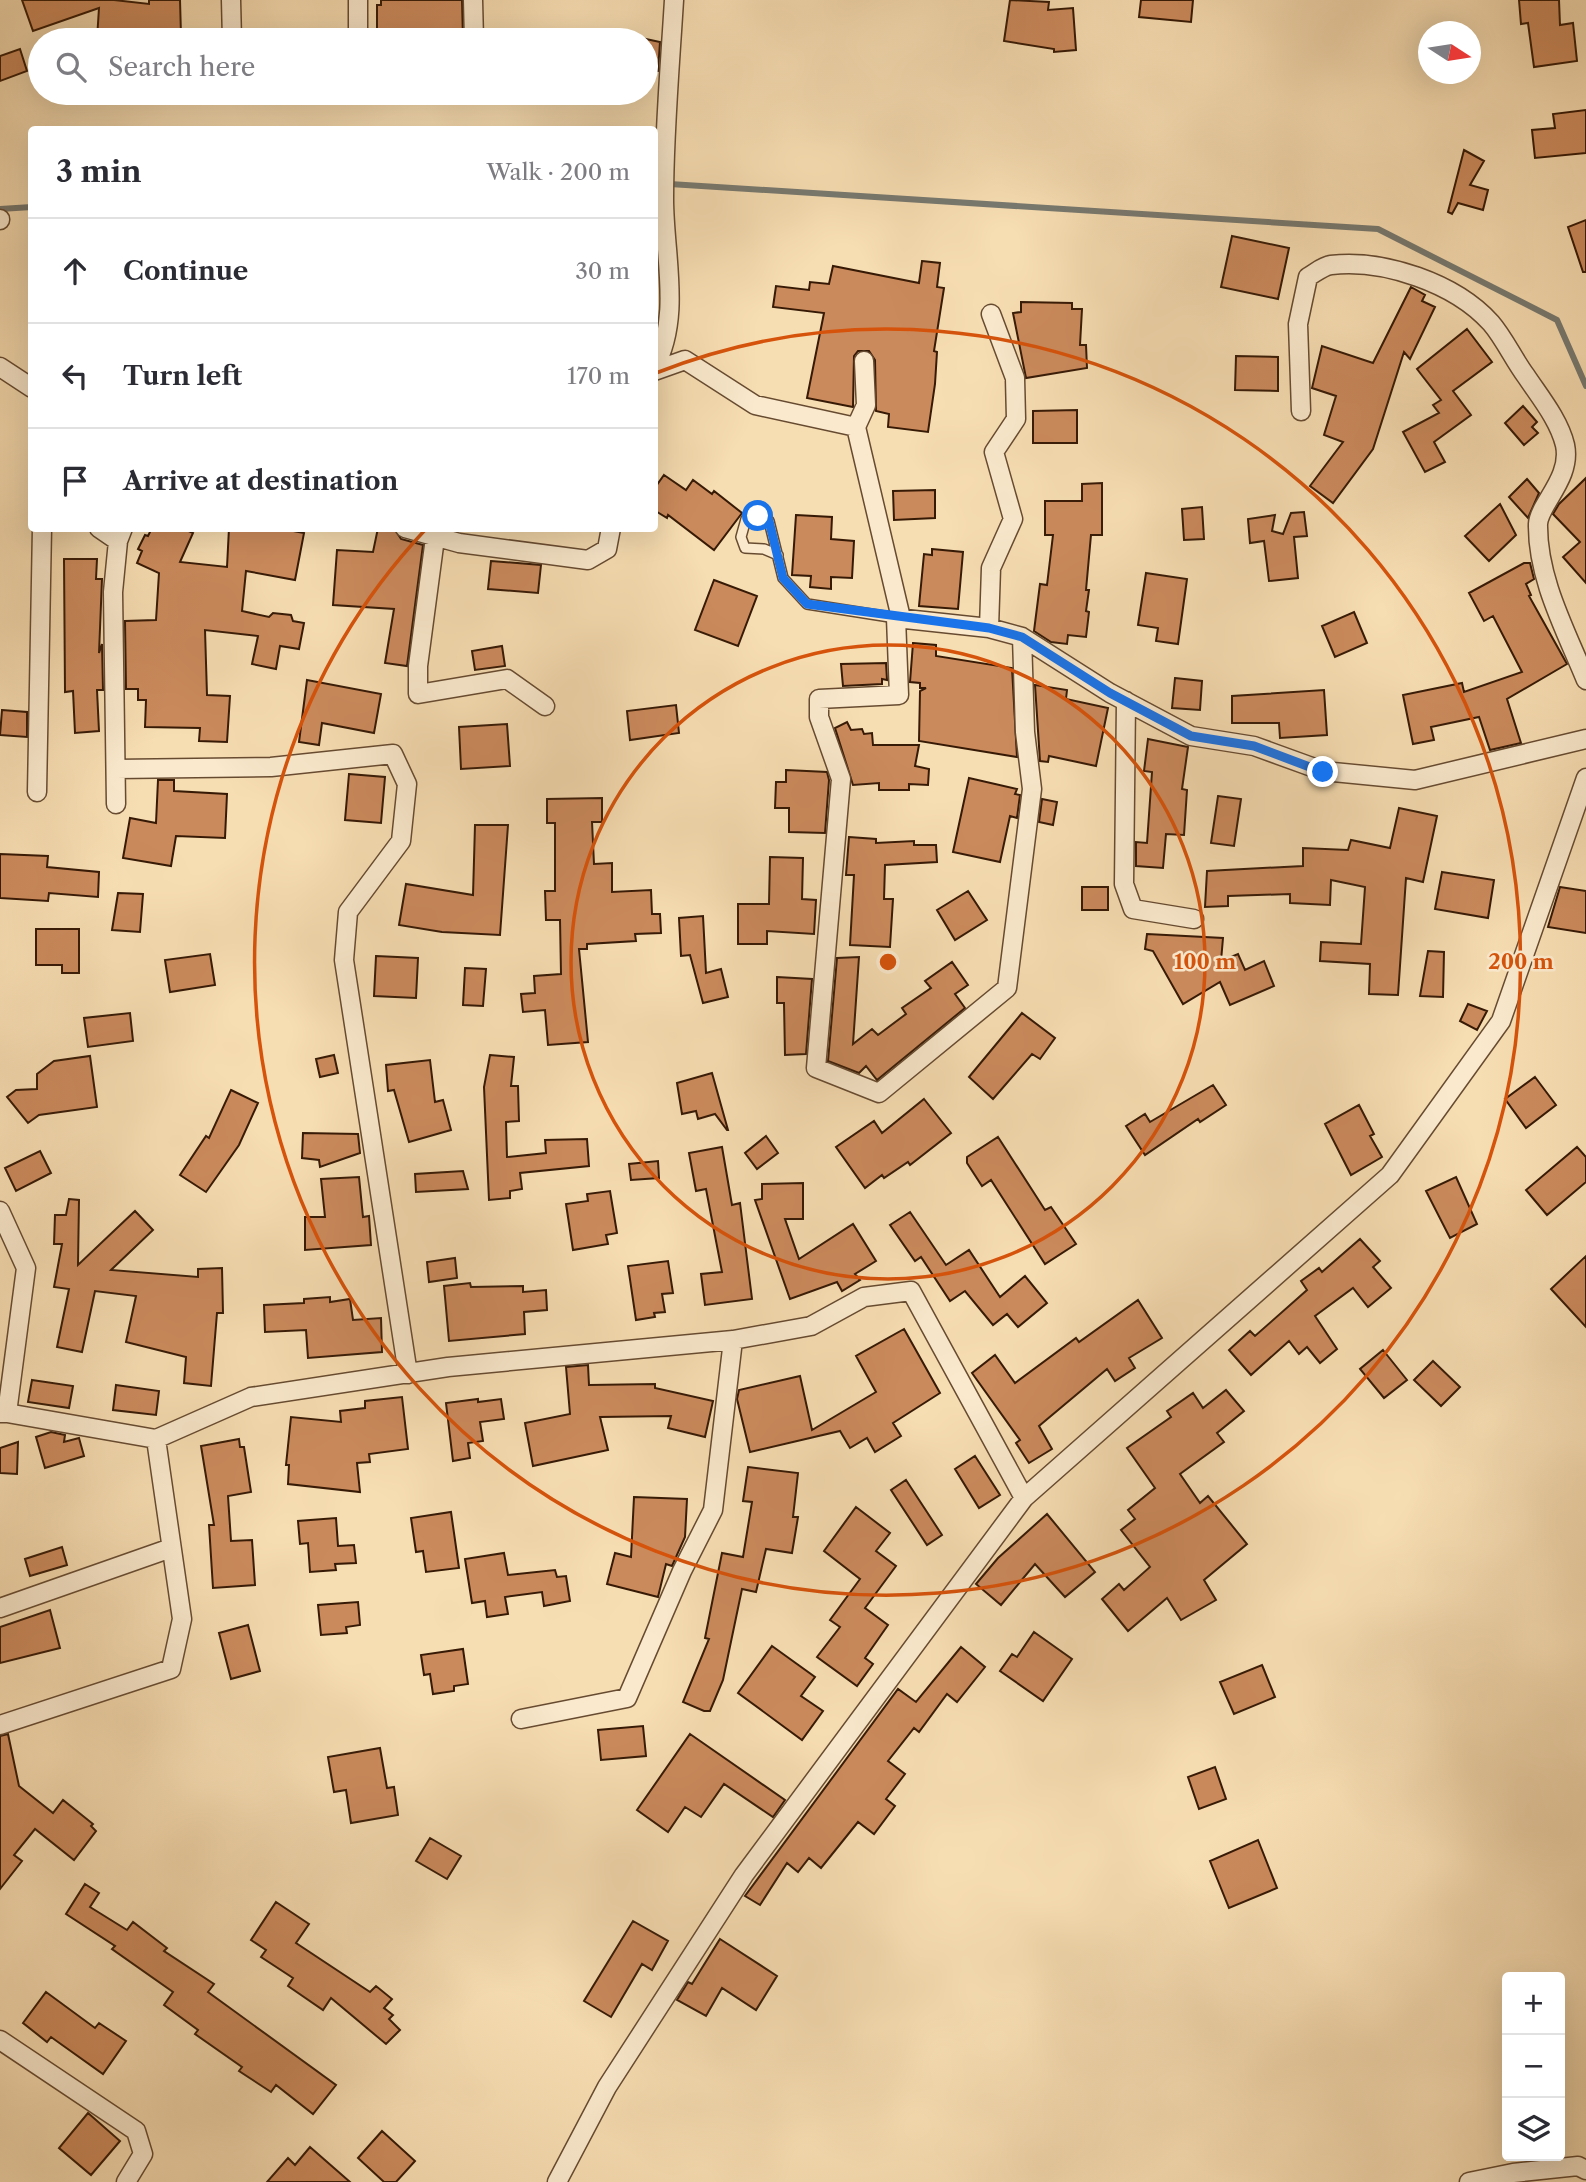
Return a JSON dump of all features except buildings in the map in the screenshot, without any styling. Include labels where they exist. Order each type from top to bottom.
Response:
[{"type":"street","points":[[231,0],[232,28]]},
{"type":"street","points":[[358,0],[358,28]]},
{"type":"street","points":[[474,0],[474,28]]},
{"type":"street","points":[[658,361],[666,346],[670,316],[664,201],[674,0]]},
{"type":"street","points":[[1301,411],[1298,324],[1308,277],[1328,265],[1361,265],[1410,274],[1454,294],[1491,323],[1546,404],[1565,444],[1566,459],[1558,487],[1538,521],[1548,588],[1586,680]]},
{"type":"street","points":[[989,628],[991,568],[1013,519],[994,452],[1016,419],[1015,378],[991,314]]},
{"type":"street","points":[[658,368],[685,360],[755,405],[856,427]]},
{"type":"street","points":[[864,361],[866,405],[856,427],[898,618],[899,695],[820,699],[819,717],[841,779],[816,1068],[879,1093],[1007,988],[1032,789],[1025,732],[1022,637]]},
{"type":"street","points":[[0,367],[28,385]]},
{"type":"street","points":[[37,792],[42,532]]},
{"type":"street","points":[[417,532],[435,538],[588,561],[607,550],[610,532]]},
{"type":"street","points":[[116,804],[113,592],[121,535]]},
{"type":"street","points":[[435,538],[418,666],[418,694],[508,679],[545,706]]},
{"type":"street","points":[[898,618],[989,628],[1022,637],[1126,701],[1191,736],[1254,746],[1323,772],[1415,779],[1586,739]]},
{"type":"street","points":[[1126,701],[1124,884],[1133,909],[1194,919]]},
{"type":"street","points":[[116,769],[271,767],[393,754],[398,764],[407,784],[401,841],[348,912],[344,960],[408,1374]]},
{"type":"street","points":[[557,2182],[607,2087],[744,1875],[1024,1498],[1390,1175],[1502,1021],[1586,778]]},
{"type":"street","points":[[0,1211],[26,1268],[4,1413],[156,1439],[251,1397],[499,1361],[733,1340],[811,1326],[864,1297],[911,1291],[1024,1498]]},
{"type":"street","points":[[522,1719],[626,1698],[682,1571],[713,1510],[733,1340]]},
{"type":"street","points":[[0,1725],[171,1669],[182,1619],[156,1439]]},
{"type":"street","points":[[0,1608],[171,1548]]},
{"type":"street","points":[[0,2040],[136,2131],[143,2154],[126,2182]]},
{"type":"street","points":[[1469,2182],[1526,2171],[1578,2166],[1586,2170]]},
{"type":"lane","points":[[778,555],[764,549],[745,548],[741,537],[746,519],[758,516],[769,521],[778,555],[783,578],[807,604],[898,618]]},
{"type":"waterway","points":[[658,183],[1378,229],[1557,320],[1586,386]]},
{"type":"waterway","points":[[0,209],[28,207]]},
{"type":"route","points":[[758,516],[769,521],[783,578],[807,604],[896,618],[989,628],[1022,637],[1110,693],[1191,736],[1254,746],[1323,772]]}]
